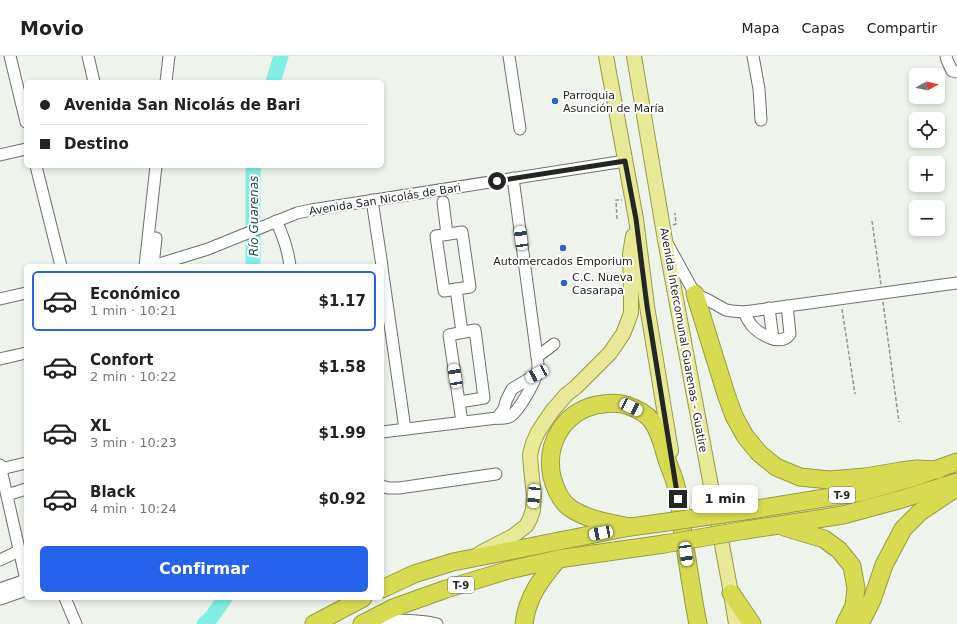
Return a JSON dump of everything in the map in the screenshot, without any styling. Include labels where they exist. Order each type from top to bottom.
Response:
[{"type":"highway","points":[[695,294],[734,416],[745,436],[759,454],[776,467],[800,477],[829,480],[865,477],[916,469],[938,470]]},
{"type":"highway","points":[[630,527],[597,521],[569,508],[558,494],[554,483],[551,472],[551,455],[556,436],[568,419],[588,407],[610,403],[631,407],[642,412],[651,420],[658,431],[676,485],[698,624]]},
{"type":"highway","name":"T-9","points":[[384,588],[414,574],[453,562],[630,527],[862,492],[938,470],[957,462]]},
{"type":"highway","name":"T-9","points":[[365,623],[393,608],[446,589],[509,570],[558,560],[843,515],[957,482]]},
{"type":"highway","points":[[860,624],[872,600],[884,565],[903,529],[920,512],[957,487]]},
{"type":"highway","points":[[778,525],[824,539],[839,550],[852,566],[856,594],[854,606],[845,624]]},
{"type":"highway","points":[[524,624],[529,603],[535,588],[558,560]]},
{"type":"highway","points":[[689,624],[688,596],[690,581]]},
{"type":"highway","points":[[731,593],[752,624]]},
{"type":"highway","points":[[314,624],[359,600]]},
{"type":"main road","points":[[606,56],[636,219],[647,306],[676,485]]},
{"type":"main road","name":"Avenida Intercomunal Guarenas - Guatire","points":[[634,56],[665,240],[736,624]]},
{"type":"main road","points":[[469,559],[513,536],[526,526],[530,520],[533,510],[534,496],[530,468],[530,455],[538,432],[552,411],[567,394],[610,353],[628,324],[631,313],[630,254],[636,219]]},
{"type":"street","points":[[10,56],[24,114]]},
{"type":"street","points":[[88,56],[94,80]]},
{"type":"street","points":[[166,80],[169,56]]},
{"type":"street","points":[[174,80],[177,56]]},
{"type":"street","points":[[510,56],[520,129]]},
{"type":"street","points":[[753,56],[759,89],[761,120]]},
{"type":"street","points":[[946,56],[952,71],[957,72]]},
{"type":"street","points":[[0,155],[24,149]]},
{"type":"street","name":"Avenida San Nicolás de Bari","points":[[159,264],[208,248],[297,213],[625,161]]},
{"type":"street","points":[[36,168],[60,264]]},
{"type":"street","points":[[145,264],[156,168]]},
{"type":"street","points":[[153,264],[163,168]]},
{"type":"street","points":[[384,432],[497,418],[504,419],[514,414],[532,386],[537,374],[538,357],[513,178]]},
{"type":"street","points":[[372,200],[382,264]]},
{"type":"street","points":[[442,202],[447,234]]},
{"type":"street","points":[[279,220],[290,264]]},
{"type":"street","points":[[462,232],[470,287],[456,289],[444,291],[436,236],[462,232]]},
{"type":"street","points":[[665,240],[695,294],[732,312],[744,312],[957,284]]},
{"type":"street","points":[[384,281],[405,429]]},
{"type":"street","points":[[456,289],[462,332]]},
{"type":"street","points":[[0,299],[24,293]]},
{"type":"street","points":[[744,312],[754,327],[762,334],[773,339],[784,340],[790,334],[787,306]]},
{"type":"street","points":[[769,308],[773,339]]},
{"type":"street","points":[[459,402],[484,398],[475,330],[449,335],[459,402],[462,422]]},
{"type":"street","points":[[538,357],[554,344]]},
{"type":"street","points":[[0,359],[24,353]]},
{"type":"street","points":[[497,418],[504,409],[506,400],[512,388],[537,374]]},
{"type":"street","points":[[24,463],[0,467],[24,572]]},
{"type":"street","points":[[384,487],[399,488],[496,474]]},
{"type":"street","points":[[6,495],[24,490]]},
{"type":"street","points":[[0,560],[19,551]]},
{"type":"street","points":[[0,590],[24,581]]},
{"type":"street","points":[[0,599],[24,591]]},
{"type":"street","points":[[66,600],[76,624]]},
{"type":"street","points":[[365,623],[407,620],[424,621],[437,624]]},
{"type":"path","points":[[618,219],[616,200],[632,198]]},
{"type":"path","points":[[872,221],[899,422]]},
{"type":"path","points":[[840,299],[855,394]]},
{"type":"waterway","name":"Río Guarenas","points":[[274,80],[281,56]]},
{"type":"waterway","name":"Río Guarenas","points":[[253,264],[254,168]]},
{"type":"waterway","name":"Río Guarenas","points":[[204,624],[211,618],[224,600]]},
{"type":"place","name":"Parroquia Asunción de María","points":[[555,101]]},
{"type":"place","name":"Automercados Emporium","points":[[563,248]]},
{"type":"place","name":"C.C. Nueva Casarapa","points":[[564,283]]},
{"type":"route","points":[[497,181],[625,161],[636,219],[647,306],[678,499]]}]
